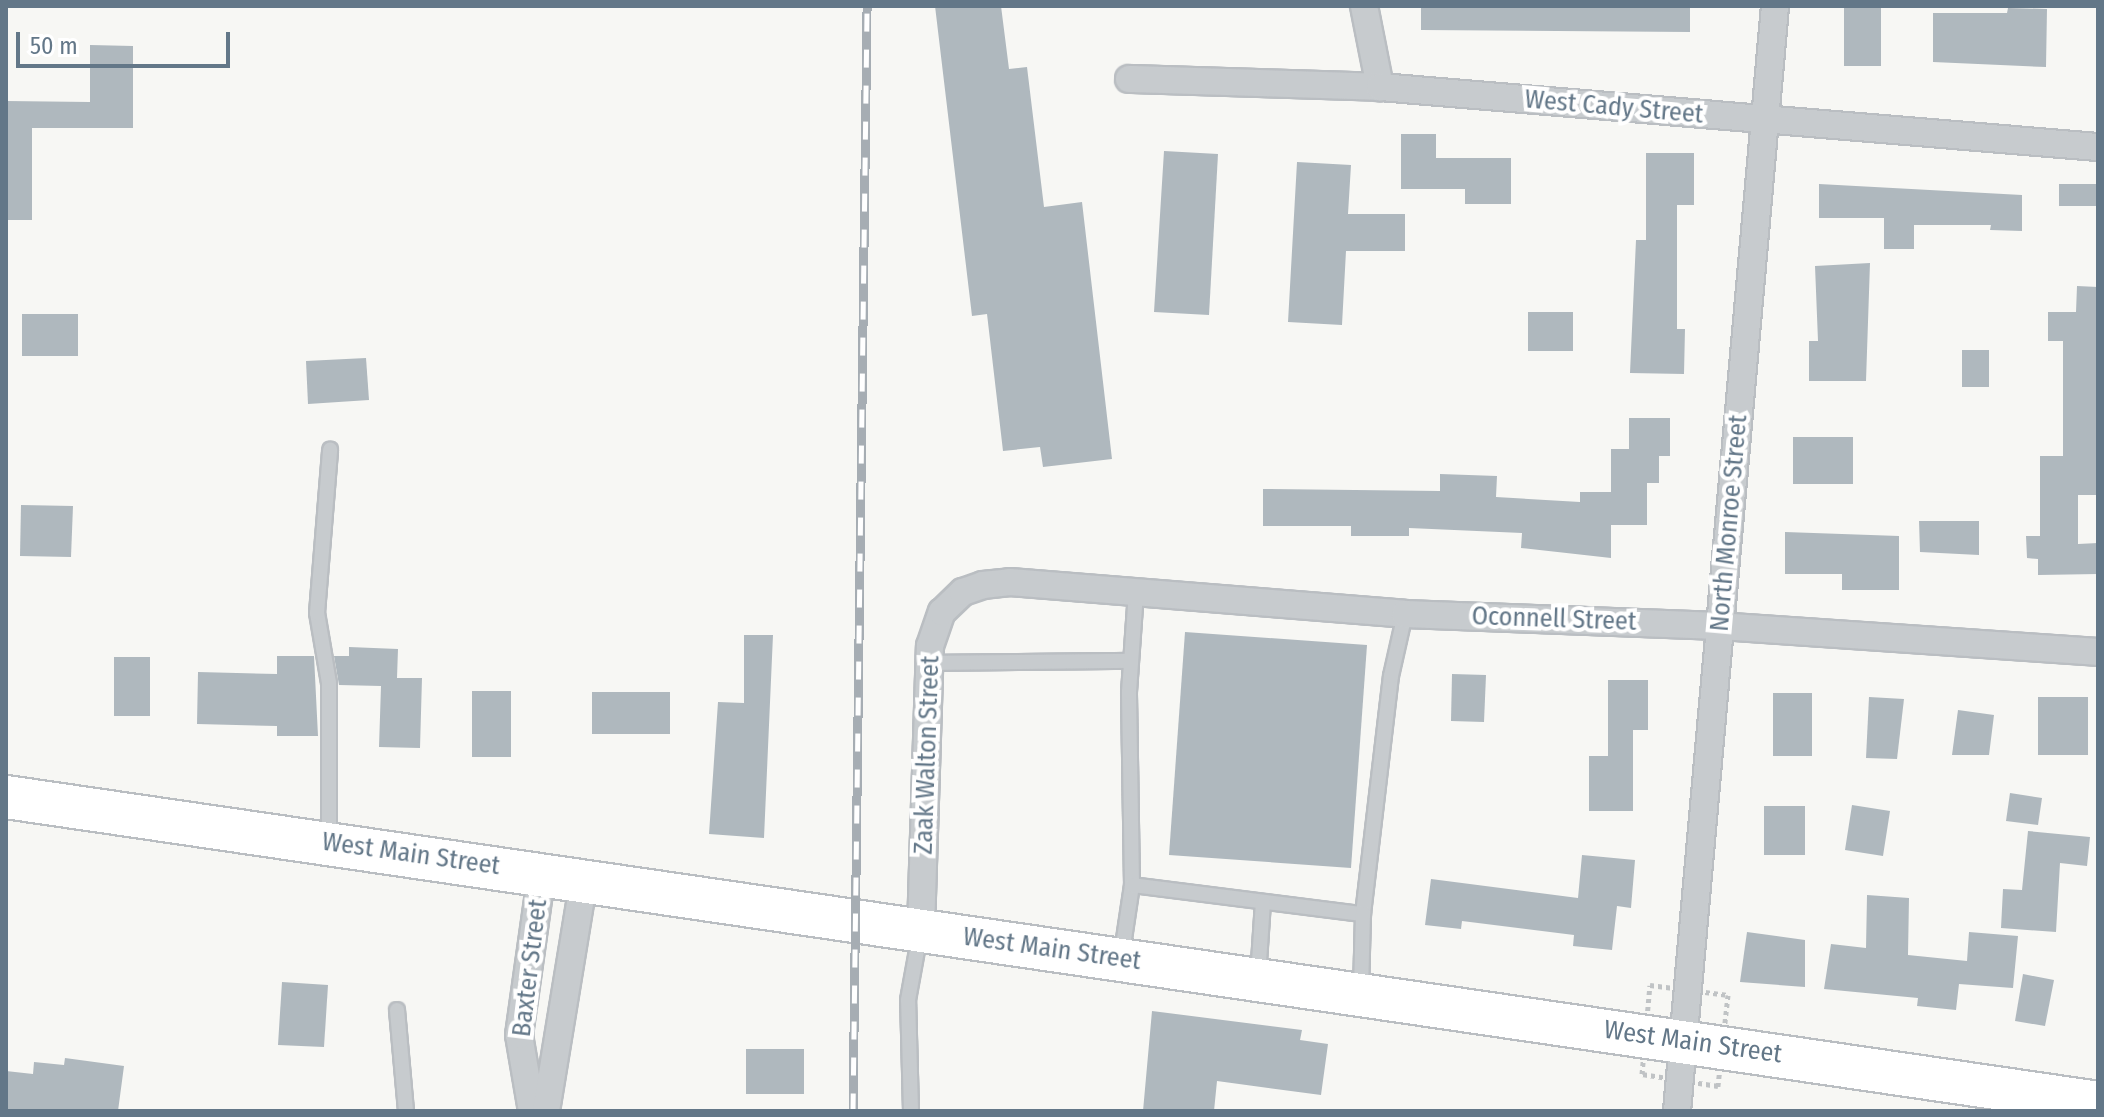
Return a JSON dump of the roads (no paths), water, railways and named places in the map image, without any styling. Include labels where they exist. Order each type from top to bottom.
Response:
[{"type":"main road","name":"West Main Street","points":[[6,797],[542,872],[2098,1103]]},
{"type":"street","points":[[1364,6],[1380,87]]},
{"type":"street","name":"North Monroe Street","points":[[1677,1111],[1686,1041],[1719,626],[1768,120],[1775,6]]},
{"type":"street","name":"West Cady Street","points":[[1129,79],[1380,87],[2098,147]]},
{"type":"street","name":"Oconnell Street","points":[[1010,582],[1405,614],[1719,626],[2098,652]]},
{"type":"street","name":"Zaak Walton Street","points":[[921,929],[929,663],[942,612],[963,592],[1010,582]]},
{"type":"street","name":"Baxter Street","points":[[532,1111],[519,1035],[542,872]]},
{"type":"street","name":"Baxter Street","points":[[546,1111],[584,879]]},
{"type":"lane","points":[[329,842],[329,683],[317,613],[330,450]]},
{"type":"lane","points":[[1121,959],[1132,885],[1128,844],[1131,661],[1136,592]]},
{"type":"lane","points":[[1361,994],[1363,914],[1391,676],[1405,614]]},
{"type":"lane","points":[[929,663],[1131,661]]},
{"type":"lane","points":[[1132,885],[1363,914]]},
{"type":"lane","points":[[1258,979],[1263,902]]},
{"type":"lane","points":[[911,1111],[908,1000],[921,929]]},
{"type":"lane","points":[[397,1010],[406,1111]]},
{"type":"railway","points":[[853,1111],[867,6]]}]
